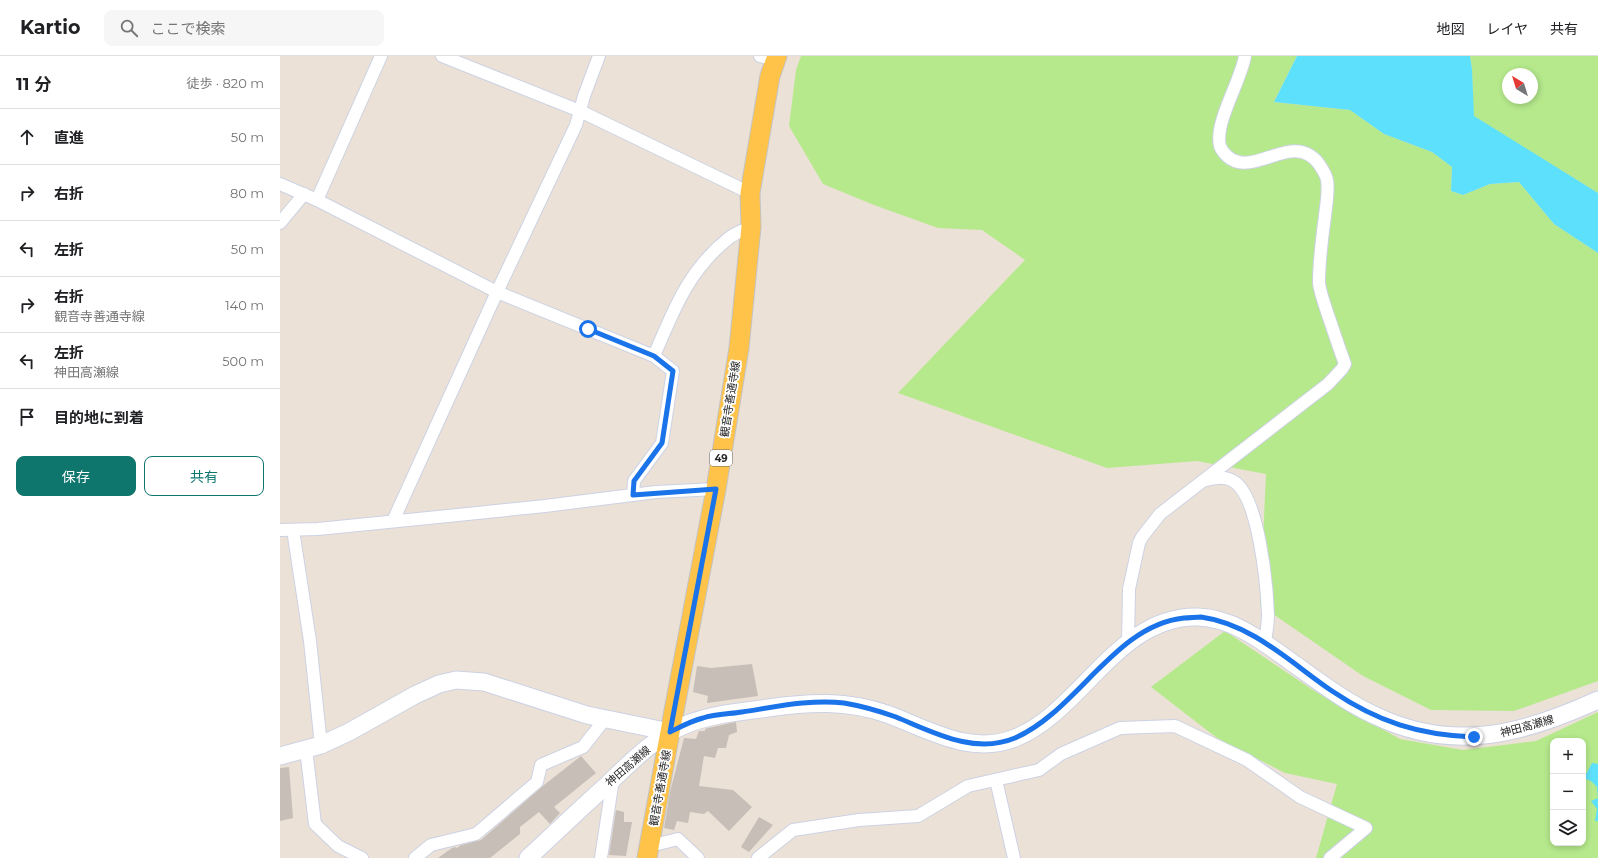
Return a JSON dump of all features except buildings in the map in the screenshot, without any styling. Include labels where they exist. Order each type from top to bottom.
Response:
[{"type":"main road","name":"観音寺善通寺線","points":[[649,852],[716,489],[739,348],[751,227],[750,194],[770,76],[768,57]]},
{"type":"main road","name":"神田高瀬線","points":[[528,858],[633,761],[670,732],[704,718],[783,706],[812,703],[843,703],[872,709],[941,736],[965,742],[992,744],[1014,738],[1036,727],[1056,711],[1128,643],[1154,626],[1177,619],[1199,617],[1224,622],[1250,633],[1334,692],[1354,704],[1377,717],[1394,724],[1423,732],[1447,736],[1474,737],[1500,734],[1535,725],[1568,714],[1598,700]]},
{"type":"main road","points":[[280,756],[313,747],[349,732],[415,695],[440,684],[456,680],[484,682],[587,715],[670,732]]},
{"type":"street","points":[[317,200],[381,56]]},
{"type":"street","points":[[442,56],[580,111],[750,194]]},
{"type":"street","points":[[393,521],[497,292],[576,125],[599,56]]},
{"type":"street","points":[[1128,643],[1129,589],[1142,537],[1160,514],[1328,384],[1342,369],[1344,364],[1319,285],[1320,253],[1327,195],[1327,180],[1323,170],[1313,156],[1305,152],[1288,151],[1260,160],[1240,162],[1231,160],[1220,147],[1219,136],[1222,120],[1243,67],[1245,56]]},
{"type":"street","points":[[280,184],[317,200],[497,292],[654,356],[673,371],[662,443],[634,481],[633,495]]},
{"type":"street","points":[[280,223],[304,194]]},
{"type":"street","points":[[654,356],[676,304],[696,272],[730,237],[751,227]]},
{"type":"street","points":[[1205,480],[1220,477],[1233,481],[1241,487],[1247,496],[1255,521],[1264,565],[1268,616],[1264,643]]},
{"type":"street","points":[[280,530],[318,529],[545,506],[633,495],[716,489]]},
{"type":"street","points":[[293,530],[310,641],[315,824],[338,846],[362,858]]},
{"type":"street","points":[[414,858],[431,845],[476,834],[537,782],[541,765],[583,747],[605,719]]},
{"type":"street","points":[[758,858],[793,830],[859,820],[918,816],[968,786],[1040,770],[1061,754],[1120,728],[1175,726],[1247,760],[1300,796],[1366,828],[1330,858]]},
{"type":"street","points":[[601,858],[613,779]]},
{"type":"street","points":[[996,780],[1014,858]]},
{"type":"street","points":[[649,852],[678,839],[698,858]]},
{"type":"green space","points":[[801,56],[1297,56],[1274,102],[1350,110],[1384,134],[1432,152],[1452,167],[1451,191],[1463,195],[1490,184],[1519,182],[1554,224],[1598,253],[1598,681],[1514,711],[1431,710],[1363,676],[1260,605],[1266,474],[1197,461],[1107,468],[898,393],[1025,260],[982,230],[938,228],[874,205],[823,184],[789,126],[796,70]]},
{"type":"green space","points":[[1470,56],[1598,56],[1598,193],[1473,116],[1472,69]]},
{"type":"green space","points":[[1225,631],[1316,692],[1400,739],[1463,750],[1536,741],[1598,712],[1598,858],[1316,858],[1337,784],[1285,773],[1217,738],[1151,687]]},
{"type":"water","points":[[1297,56],[1470,56],[1474,116],[1598,193],[1598,253],[1554,224],[1519,182],[1490,184],[1463,195],[1451,191],[1452,167],[1432,152],[1384,134],[1350,110],[1274,102]]},
{"type":"water","points":[[1592,763],[1598,764],[1598,798],[1597,787],[1591,781],[1586,779],[1586,774]]},
{"type":"water","points":[[1598,798],[1598,821],[1595,821],[1597,809],[1591,801]]},
{"type":"route","points":[[588,329],[654,356],[673,371],[662,443],[634,481],[633,495],[656,492],[716,489],[670,732],[704,718],[783,706],[812,703],[843,703],[872,709],[941,736],[965,742],[992,744],[1014,738],[1036,727],[1056,711],[1130,640],[1154,626],[1177,619],[1199,617],[1224,622],[1250,633],[1334,692],[1377,717],[1400,726],[1423,732],[1447,736],[1474,737]]}]
